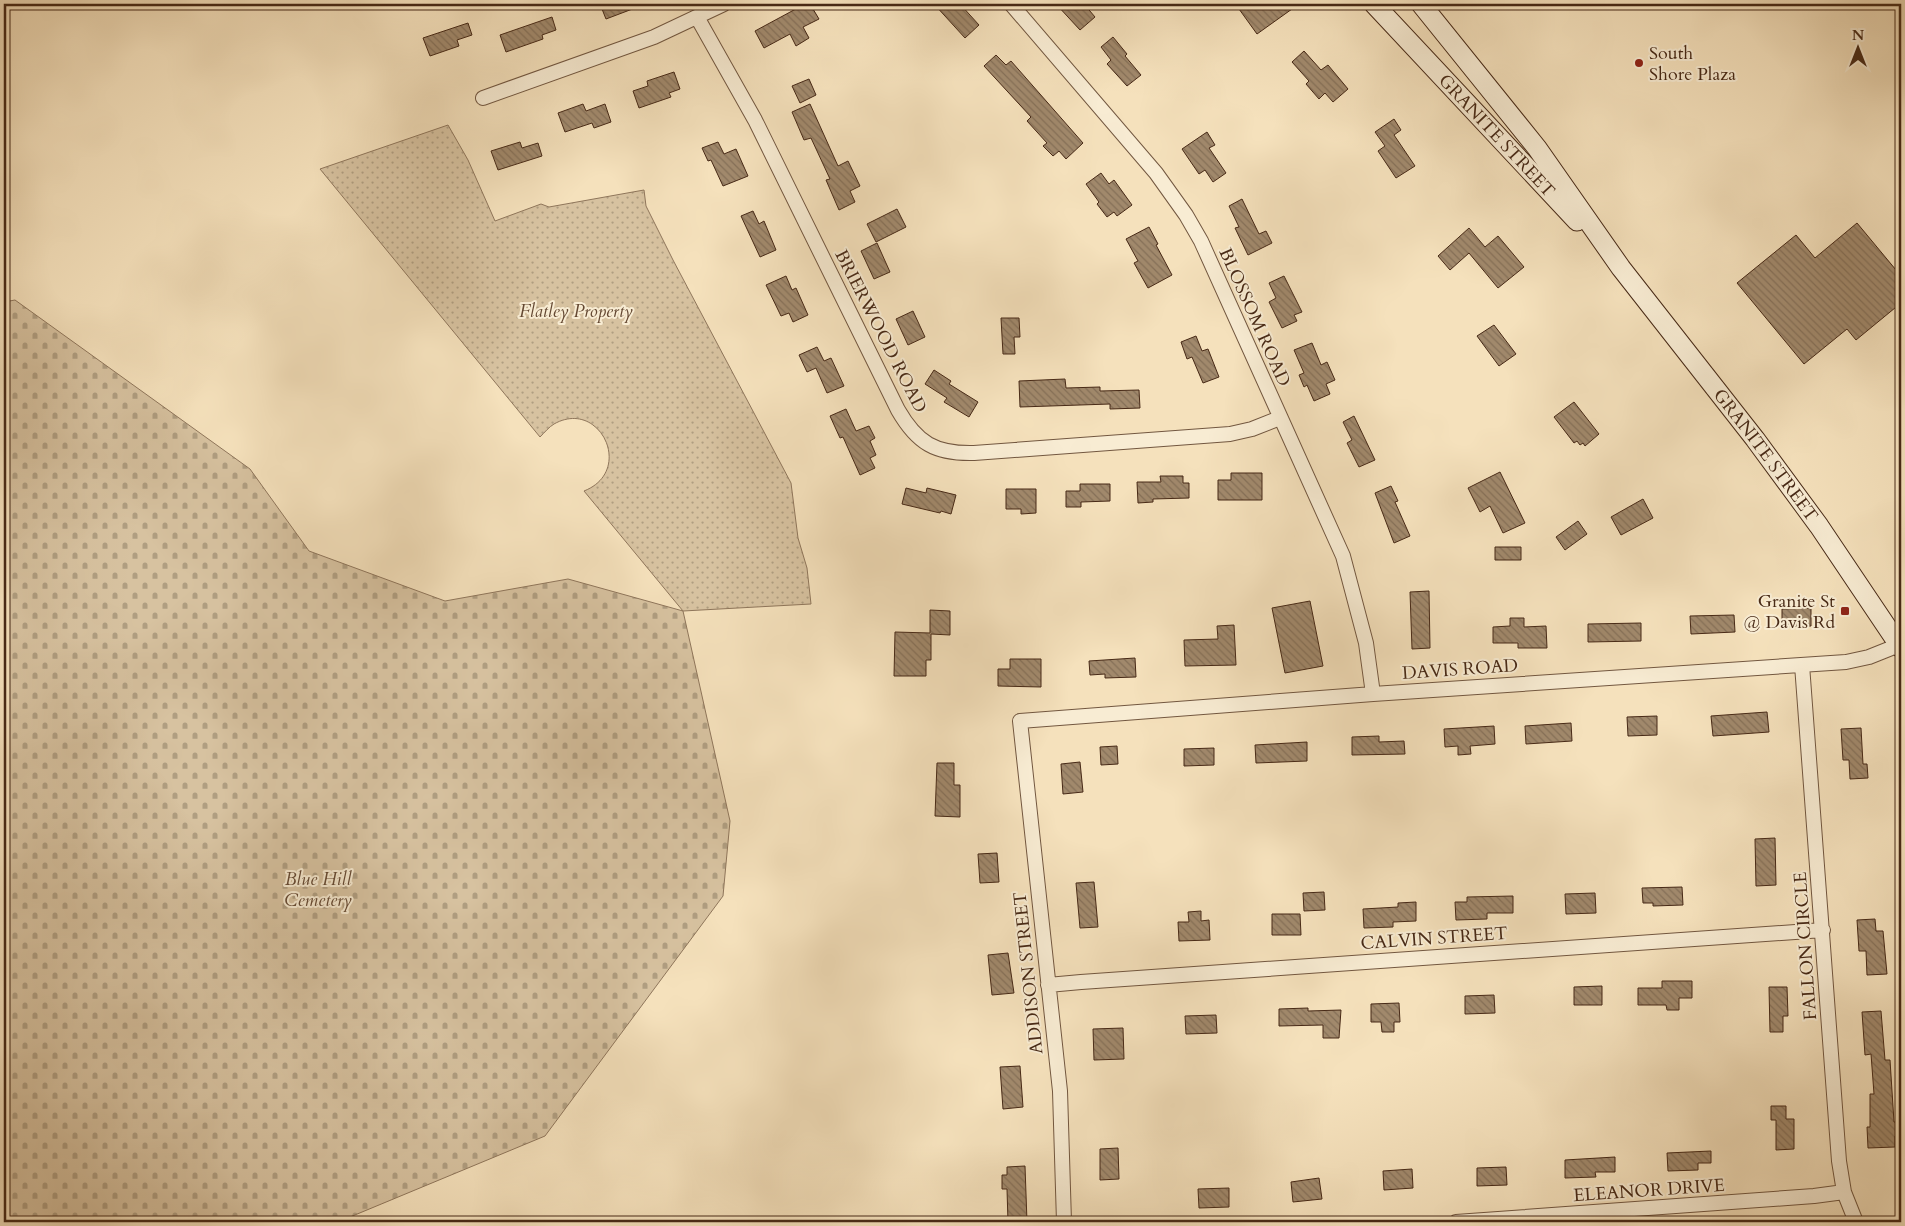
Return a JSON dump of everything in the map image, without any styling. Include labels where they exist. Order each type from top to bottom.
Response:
[{"type":"main road","name":"GRANITE STREET","points":[[1374,4],[1621,268]]},
{"type":"main road","name":"GRANITE STREET","points":[[1421,4],[1537,148],[1621,268],[1760,446],[1818,526],[1900,646]]},
{"type":"street","points":[[483,98],[632,45],[697,18],[724,4]]},
{"type":"street","name":"BLOSSOM ROAD","points":[[1011,4],[1143,156],[1186,215],[1208,256],[1343,556],[1366,644],[1373,694]]},
{"type":"street","name":"BRIERWOOD ROAD","points":[[697,18],[755,120],[898,410],[909,428],[923,442],[940,450],[974,453],[1230,434],[1252,429],[1280,418]]},
{"type":"street","name":"DAVIS ROAD","points":[[1020,721],[1373,694],[1802,665],[1858,660],[1900,646]]},
{"type":"street","name":"FALLON CIRCLE","points":[[1802,665],[1839,1161],[1844,1192],[1856,1222]]},
{"type":"street","name":"ADDISON STREET","points":[[1020,721],[1060,1091],[1064,1222]]},
{"type":"street","name":"CALVIN STREET","points":[[1048,985],[1822,930]]},
{"type":"street","name":"ELEANOR DRIVE","points":[[1456,1222],[1844,1192]]},
{"type":"green space","name":"Flatley Property","points":[[448,125],[468,160],[495,221],[541,204],[549,207],[644,190],[646,206],[673,260],[791,483],[798,538],[807,568],[811,604],[683,611],[584,491],[599,481],[607,468],[609,454],[605,440],[597,428],[585,421],[571,419],[554,424],[540,437],[320,169]]},
{"type":"green space","name":"Blue Hill Cemetery","points":[[15,300],[250,469],[309,551],[445,601],[568,579],[683,611],[730,821],[723,896],[545,1136],[338,1222],[4,1222],[4,302]]},
{"type":"building","points":[[600,4],[643,4],[643,5],[606,19]]},
{"type":"building","points":[[805,4],[810,4],[819,19],[803,27],[809,38],[796,46],[790,34],[764,48],[755,31]]},
{"type":"building","points":[[934,4],[960,4],[979,25],[965,38]]},
{"type":"building","points":[[1056,4],[1084,4],[1095,17],[1080,30]]},
{"type":"building","points":[[1247,4],[1299,4],[1257,34],[1239,9]]},
{"type":"building","points":[[552,17],[556,30],[542,35],[543,39],[506,52],[500,35]]},
{"type":"building","points":[[468,23],[472,35],[457,40],[459,46],[430,56],[423,38]]},
{"type":"building","points":[[1113,37],[1127,54],[1125,56],[1141,75],[1127,86],[1107,64],[1111,60],[1101,47]]},
{"type":"building","points":[[1304,51],[1321,70],[1328,65],[1348,89],[1333,102],[1325,93],[1319,99],[1306,84],[1309,81],[1292,62]]},
{"type":"building","points":[[996,55],[1006,65],[1011,61],[1083,143],[1066,159],[1059,151],[1053,156],[1043,146],[1047,143],[1027,121],[1031,117],[984,66]]},
{"type":"building","points":[[674,72],[680,89],[669,93],[671,97],[639,108],[633,91],[648,86],[647,81]]},
{"type":"building","points":[[809,79],[816,95],[800,103],[792,86]]},
{"type":"building","points":[[583,104],[586,111],[605,104],[611,122],[594,128],[592,123],[565,132],[558,113]]},
{"type":"building","points":[[810,104],[838,166],[848,161],[860,186],[850,191],[855,202],[839,210],[826,180],[830,179],[811,138],[804,140],[792,112]]},
{"type":"building","points":[[1394,119],[1401,130],[1394,135],[1415,166],[1396,178],[1378,151],[1385,146],[1375,132]]},
{"type":"building","points":[[1207,132],[1215,145],[1209,148],[1226,173],[1213,182],[1205,170],[1199,174],[1182,149]]},
{"type":"building","points":[[520,142],[522,148],[538,143],[542,156],[498,170],[491,151]]},
{"type":"building","points":[[718,142],[724,154],[736,149],[748,176],[723,186],[711,160],[708,161],[702,148]]},
{"type":"building","points":[[1101,173],[1109,184],[1114,180],[1132,205],[1117,216],[1114,212],[1107,217],[1086,184]]},
{"type":"building","points":[[1242,199],[1259,234],[1266,231],[1272,243],[1248,255],[1235,228],[1239,227],[1229,206]]},
{"type":"building","points":[[897,209],[906,227],[876,242],[867,224]]},
{"type":"building","points":[[753,211],[759,224],[764,221],[776,250],[760,257],[741,216]]},
{"type":"building","points":[[1857,223],[1901,276],[1901,303],[1856,340],[1847,329],[1804,364],[1737,283],[1796,235],[1815,258]]},
{"type":"building","points":[[1149,227],[1172,275],[1148,288],[1134,263],[1138,261],[1126,239]]},
{"type":"building","points":[[1469,228],[1485,247],[1498,236],[1524,267],[1498,288],[1469,253],[1450,270],[1438,256]]},
{"type":"building","points":[[877,243],[890,272],[874,279],[861,251]]},
{"type":"building","points":[[786,276],[792,290],[796,288],[808,315],[793,322],[789,313],[781,316],[766,285]]},
{"type":"building","points":[[1284,276],[1302,312],[1294,315],[1297,321],[1282,328],[1269,302],[1276,298],[1269,283]]},
{"type":"building","points":[[913,311],[925,337],[908,345],[896,319]]},
{"type":"building","points":[[1001,318],[1019,318],[1020,337],[1014,337],[1015,354],[1003,354]]},
{"type":"building","points":[[1494,325],[1516,354],[1499,366],[1477,336]]},
{"type":"building","points":[[1196,336],[1202,351],[1208,349],[1219,377],[1203,383],[1192,357],[1187,359],[1181,342]]},
{"type":"building","points":[[1312,343],[1321,365],[1327,362],[1335,380],[1326,384],[1330,394],[1314,401],[1307,385],[1304,387],[1299,375],[1304,373],[1294,350]]},
{"type":"building","points":[[817,347],[824,361],[831,358],[844,386],[827,393],[816,368],[807,372],[799,355]]},
{"type":"building","points":[[934,370],[951,381],[949,384],[978,402],[969,417],[944,402],[947,398],[925,384]]},
{"type":"building","points":[[1065,379],[1066,388],[1100,387],[1100,391],[1139,390],[1140,408],[1110,409],[1110,404],[1020,407],[1019,381]]},
{"type":"building","points":[[1574,402],[1599,434],[1585,446],[1583,443],[1580,445],[1577,441],[1574,443],[1554,417]]},
{"type":"building","points":[[846,409],[856,431],[869,426],[875,438],[870,441],[876,455],[870,458],[875,468],[860,475],[843,437],[840,438],[830,416]]},
{"type":"building","points":[[1354,416],[1375,460],[1359,467],[1347,443],[1352,440],[1343,422]]},
{"type":"building","points":[[1500,472],[1525,523],[1503,533],[1490,506],[1480,512],[1468,488]]},
{"type":"building","points":[[1231,473],[1262,473],[1262,500],[1218,500],[1218,480],[1231,480]]},
{"type":"building","points":[[1160,476],[1183,476],[1183,483],[1189,483],[1189,498],[1153,499],[1153,502],[1138,503],[1137,482],[1161,482]]},
{"type":"building","points":[[1080,484],[1110,484],[1110,501],[1081,502],[1081,507],[1066,507],[1066,491],[1080,491]]},
{"type":"building","points":[[1391,486],[1398,501],[1395,502],[1410,536],[1394,543],[1375,493]]},
{"type":"building","points":[[906,488],[926,493],[927,488],[956,495],[951,514],[902,504]]},
{"type":"building","points":[[1006,489],[1036,489],[1036,513],[1021,514],[1021,509],[1006,509]]},
{"type":"building","points":[[1643,499],[1653,518],[1621,535],[1611,517]]},
{"type":"building","points":[[1578,521],[1587,534],[1565,550],[1556,537]]},
{"type":"building","points":[[1495,547],[1521,547],[1521,560],[1495,560]]},
{"type":"building","points":[[1429,591],[1430,648],[1412,649],[1410,592]]},
{"type":"building","points":[[1310,601],[1323,666],[1285,673],[1272,608]]},
{"type":"building","points":[[1811,608],[1811,626],[1782,627],[1782,609]]},
{"type":"building","points":[[930,610],[950,611],[950,635],[931,634],[931,660],[926,660],[926,676],[894,676],[895,632],[930,633]]},
{"type":"building","points":[[1734,615],[1735,632],[1691,634],[1690,616]]},
{"type":"building","points":[[1510,618],[1524,618],[1524,627],[1546,626],[1547,648],[1518,648],[1518,643],[1493,643],[1493,627],[1510,626]]},
{"type":"building","points":[[1641,623],[1641,641],[1588,642],[1588,624]]},
{"type":"building","points":[[1234,625],[1236,665],[1185,666],[1184,640],[1218,639],[1217,626]]},
{"type":"building","points":[[1135,658],[1136,677],[1105,678],[1105,674],[1090,675],[1089,661]]},
{"type":"building","points":[[1010,659],[1041,659],[1041,687],[998,686],[998,669],[1010,669]]},
{"type":"building","points":[[1767,712],[1769,732],[1713,736],[1711,716]]},
{"type":"building","points":[[1657,716],[1657,735],[1628,736],[1627,717]]},
{"type":"building","points":[[1571,723],[1572,741],[1526,744],[1525,726]]},
{"type":"building","points":[[1494,726],[1495,744],[1470,746],[1471,754],[1458,755],[1458,746],[1445,747],[1444,729]]},
{"type":"building","points":[[1861,728],[1863,764],[1867,764],[1868,778],[1850,779],[1849,760],[1843,760],[1841,729]]},
{"type":"building","points":[[1379,736],[1379,742],[1404,741],[1405,754],[1352,755],[1352,737]]},
{"type":"building","points":[[1307,742],[1307,761],[1256,763],[1255,745]]},
{"type":"building","points":[[1117,746],[1118,764],[1101,765],[1100,747]]},
{"type":"building","points":[[1214,748],[1214,765],[1184,766],[1184,749]]},
{"type":"building","points":[[1080,762],[1083,792],[1063,794],[1061,764]]},
{"type":"building","points":[[937,763],[954,763],[954,785],[960,785],[960,817],[935,816]]},
{"type":"building","points":[[1775,838],[1776,885],[1756,886],[1755,839]]},
{"type":"building","points":[[997,853],[999,882],[980,883],[978,854]]},
{"type":"building","points":[[1094,882],[1098,927],[1080,928],[1076,883]]},
{"type":"building","points":[[1682,887],[1683,905],[1653,906],[1653,903],[1643,903],[1642,888]]},
{"type":"building","points":[[1324,892],[1325,910],[1304,911],[1303,893]]},
{"type":"building","points":[[1595,893],[1596,913],[1566,914],[1565,894]]},
{"type":"building","points":[[1513,896],[1513,913],[1487,913],[1487,919],[1456,920],[1455,902],[1467,902],[1467,897]]},
{"type":"building","points":[[1416,902],[1416,921],[1393,922],[1393,927],[1364,928],[1363,909],[1398,907],[1398,903]]},
{"type":"building","points":[[1201,911],[1201,921],[1209,920],[1210,940],[1179,941],[1178,922],[1189,922],[1188,912]]},
{"type":"building","points":[[1272,914],[1300,914],[1301,935],[1272,935]]},
{"type":"building","points":[[1875,919],[1876,931],[1883,931],[1887,974],[1867,975],[1866,951],[1859,951],[1857,920]]},
{"type":"building","points":[[1008,953],[1014,993],[992,995],[988,955]]},
{"type":"building","points":[[1662,981],[1692,981],[1692,998],[1679,998],[1679,1010],[1667,1010],[1666,1005],[1638,1005],[1638,988],[1662,988]]},
{"type":"building","points":[[1602,986],[1602,1005],[1574,1005],[1574,987]]},
{"type":"building","points":[[1769,987],[1787,987],[1788,1016],[1783,1016],[1783,1032],[1770,1032]]},
{"type":"building","points":[[1494,995],[1495,1013],[1465,1014],[1465,996]]},
{"type":"building","points":[[1399,1003],[1400,1022],[1394,1022],[1394,1032],[1382,1032],[1381,1022],[1371,1022],[1371,1004]]},
{"type":"building","points":[[1308,1008],[1308,1011],[1341,1010],[1339,1038],[1323,1038],[1323,1025],[1279,1026],[1279,1009]]},
{"type":"building","points":[[1881,1011],[1885,1060],[1890,1060],[1894,1122],[1901,1122],[1901,1136],[1895,1136],[1895,1147],[1868,1148],[1867,1127],[1870,1127],[1870,1094],[1874,1094],[1871,1054],[1865,1055],[1862,1012]]},
{"type":"building","points":[[1216,1015],[1217,1033],[1186,1034],[1185,1016]]},
{"type":"building","points":[[1123,1028],[1124,1059],[1094,1060],[1093,1029]]},
{"type":"building","points":[[1020,1066],[1023,1107],[1003,1109],[1000,1067]]},
{"type":"building","points":[[1771,1106],[1786,1106],[1786,1119],[1794,1119],[1794,1149],[1776,1150],[1776,1120],[1771,1120]]},
{"type":"building","points":[[1118,1148],[1119,1179],[1100,1180],[1100,1149]]},
{"type":"building","points":[[1711,1151],[1711,1163],[1698,1163],[1698,1170],[1668,1171],[1667,1153]]},
{"type":"building","points":[[1615,1157],[1615,1172],[1595,1172],[1596,1177],[1565,1178],[1565,1160]]},
{"type":"building","points":[[1025,1166],[1027,1222],[1008,1222],[1007,1189],[1002,1189],[1002,1175],[1007,1175],[1007,1167]]},
{"type":"building","points":[[1506,1167],[1507,1185],[1477,1186],[1477,1168]]},
{"type":"building","points":[[1412,1169],[1413,1188],[1384,1190],[1383,1171]]},
{"type":"building","points":[[1319,1178],[1322,1199],[1293,1202],[1291,1182]]},
{"type":"building","points":[[1229,1188],[1229,1207],[1199,1208],[1198,1189]]},
{"type":"place","name":"South Shore Plaza","points":[[1639,63]]},
{"type":"place","name":"Granite St @ Davis Rd","points":[[1845,611]]}]
